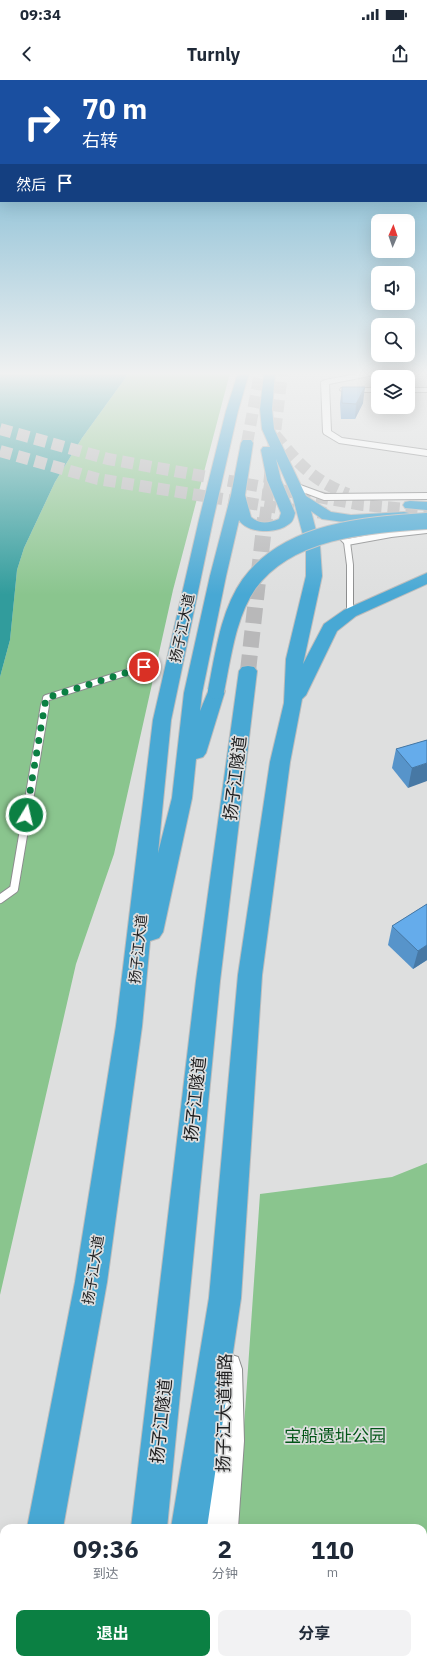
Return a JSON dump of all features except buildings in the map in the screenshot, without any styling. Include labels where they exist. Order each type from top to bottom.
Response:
[{"type":"highway","name":"扬子江大道","points":[[46,1524],[91,1282],[129,1026],[162,720],[223,447]]},
{"type":"highway","points":[[182,798],[193,693],[218,576],[238,496],[246,447]]},
{"type":"highway","points":[[238,496],[246,520],[251,523],[268,527],[278,525],[285,521],[287,517],[285,505],[274,480],[266,447]]},
{"type":"highway","points":[[190,1524],[224,1298],[250,975],[280,762],[293,703],[295,659],[314,576],[313,546],[298,492],[277,447]]},
{"type":"highway","points":[[298,492],[327,516],[351,519],[427,514]]},
{"type":"highway","points":[[410,505],[427,506]]},
{"type":"highway","points":[[129,1026],[182,798],[216,691],[224,649],[237,607],[250,584],[266,566],[284,553],[307,542],[329,535],[392,523],[427,521]]},
{"type":"highway","points":[[293,703],[330,628],[350,613],[427,578]]},
{"type":"highway","name":"扬子江隧道","points":[[149,1524],[208,982],[248,671]]},
{"type":"main road","name":"扬子江大道辅路","points":[[220,1524],[227,1441],[224,1298]]},
{"type":"street","points":[[386,447],[427,453]]},
{"type":"street","points":[[298,492],[324,497],[427,496]]},
{"type":"lane","points":[[350,613],[350,565],[347,542],[333,528],[351,519]]},
{"type":"lane","points":[[347,542],[391,534],[427,530]]},
{"type":"lane","points":[[0,899],[14,889],[46,698],[144,667]]},
{"type":"green space","points":[[77,447],[211,447],[173,590],[114,854],[76,964],[0,1295],[0,677],[10,640],[17,570],[24,548],[55,482]]},
{"type":"green space","name":"宝船遗址公园","points":[[427,1163],[427,1524],[237,1524],[260,1194],[392,1177]]},
{"type":"water","points":[[0,447],[77,447],[55,482],[24,548],[17,570],[10,640],[0,677]]},
{"type":"tunnel","points":[[65,447],[108,459],[269,488]]},
{"type":"tunnel","points":[[269,488],[273,447]]},
{"type":"tunnel","points":[[285,447],[299,463],[316,477],[336,489],[348,494]]},
{"type":"tunnel","points":[[0,451],[98,479],[267,506]]},
{"type":"tunnel","points":[[267,506],[269,488]]},
{"type":"tunnel","points":[[269,488],[363,505],[427,511]]},
{"type":"tunnel","points":[[265,519],[267,506]]},
{"type":"tunnel","points":[[267,506],[326,513]]},
{"type":"tunnel","points":[[248,671],[265,518]]},
{"type":"route","points":[[26,815],[46,698],[144,667]]}]
